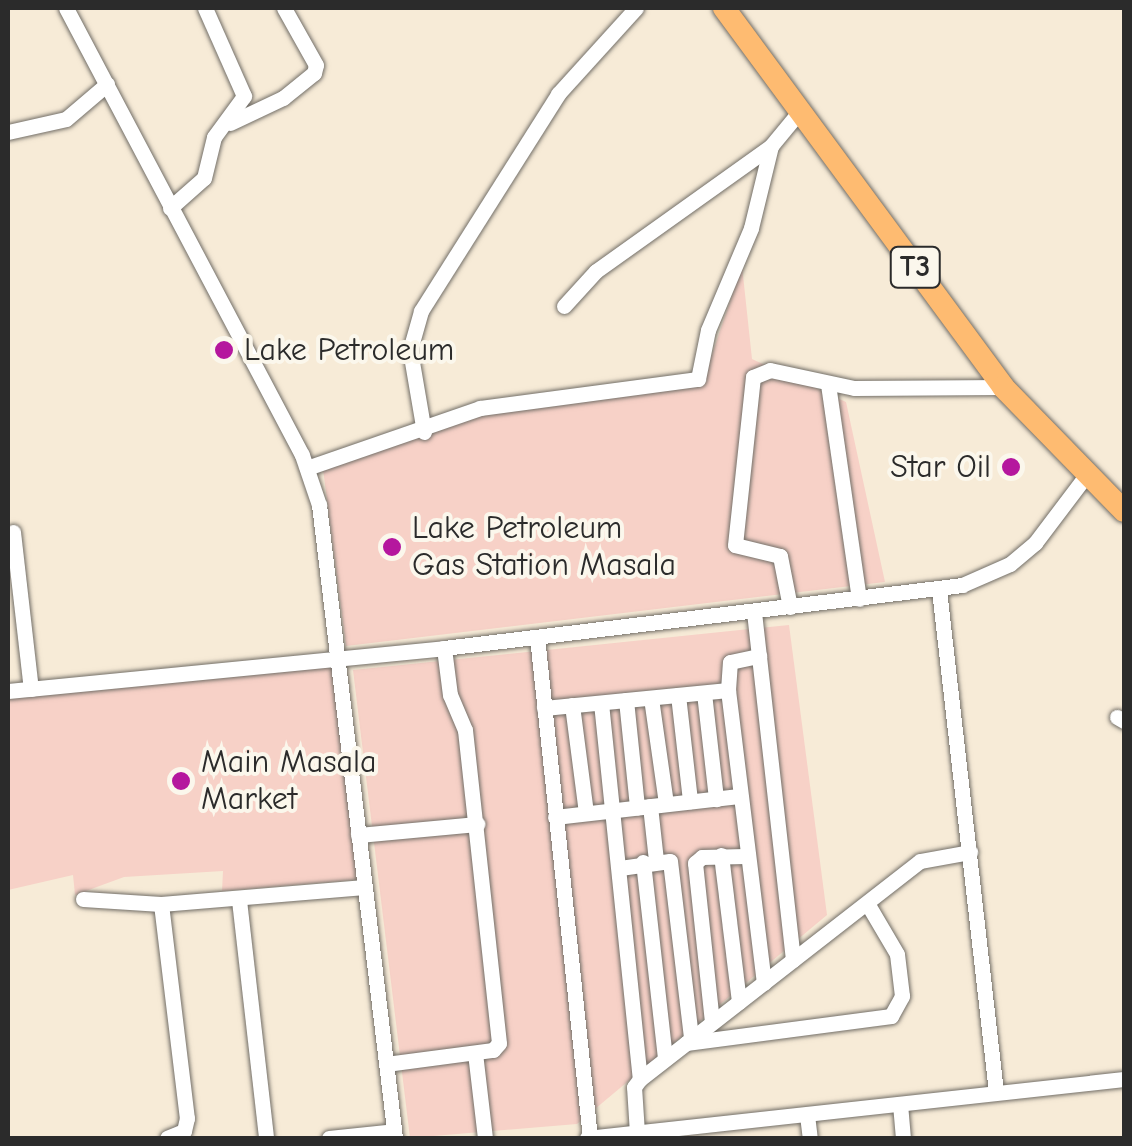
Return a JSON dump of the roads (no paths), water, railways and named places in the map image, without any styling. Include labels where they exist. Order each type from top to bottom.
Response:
[{"type":"highway","name":"T3","points":[[724,8],[1002,388],[1084,478],[1124,511]]},
{"type":"street","points":[[66,8],[307,468],[320,505],[394,1135],[329,1138]]},
{"type":"street","points":[[204,8],[242,83],[230,124]]},
{"type":"street","points":[[170,208],[204,178],[214,137],[230,124],[283,98],[314,73],[316,65],[284,8]]},
{"type":"street","points":[[424,432],[410,350],[422,311],[558,94],[636,8]]},
{"type":"street","points":[[8,132],[66,119],[107,84]]},
{"type":"street","points":[[564,306],[596,271],[771,146],[800,111]]},
{"type":"street","points":[[307,468],[424,432],[480,408],[698,379],[708,330],[751,228],[771,146]]},
{"type":"street","points":[[790,608],[780,556],[736,545],[749,385],[770,370],[828,384],[1002,388]]},
{"type":"street","points":[[828,384],[859,598]]},
{"type":"street","points":[[8,691],[444,648],[938,590],[1010,564],[1084,478]]},
{"type":"street","points":[[14,532],[30,689]]},
{"type":"street","points":[[938,590],[996,1092]]},
{"type":"street","points":[[754,612],[793,960]]},
{"type":"street","points":[[537,637],[588,1138],[1124,1078]]},
{"type":"street","points":[[386,1064],[497,1047],[499,1037],[465,730],[450,695],[444,648]]},
{"type":"street","points":[[759,656],[730,662],[728,690],[764,983]]},
{"type":"street","points":[[544,708],[728,690]]},
{"type":"street","points":[[704,693],[716,799]]},
{"type":"street","points":[[678,695],[690,802]]},
{"type":"street","points":[[651,698],[649,861],[665,1059]]},
{"type":"street","points":[[626,700],[651,806]]},
{"type":"street","points":[[601,703],[640,1079]]},
{"type":"street","points":[[572,706],[586,813]]},
{"type":"street","points":[[555,817],[740,796]]},
{"type":"street","points":[[358,835],[477,824]]},
{"type":"street","points":[[637,1133],[634,1087],[640,1079],[920,861],[970,852]]},
{"type":"street","points":[[712,1022],[695,863],[721,855],[746,856]]},
{"type":"street","points":[[721,855],[738,1002]]},
{"type":"street","points":[[620,868],[649,861],[672,864],[689,1040]]},
{"type":"street","points":[[84,899],[161,904],[364,887]]},
{"type":"street","points":[[239,900],[266,1138]]},
{"type":"street","points":[[689,1040],[891,1016],[903,989],[897,954],[867,903]]},
{"type":"street","points":[[161,904],[187,1118],[184,1131],[167,1138]]},
{"type":"street","points":[[475,1052],[486,1138]]},
{"type":"street","points":[[900,1104],[903,1138]]},
{"type":"street","points":[[807,1114],[810,1138]]},
{"type":"place","name":"Lake Petroleum","points":[[224,350]]},
{"type":"place","name":"Star Oil","points":[[1011,467]]},
{"type":"place","name":"Lake Petroleum Gas Station Masala","points":[[392,547]]},
{"type":"place","name":"Main Masala Market","points":[[181,781]]}]
